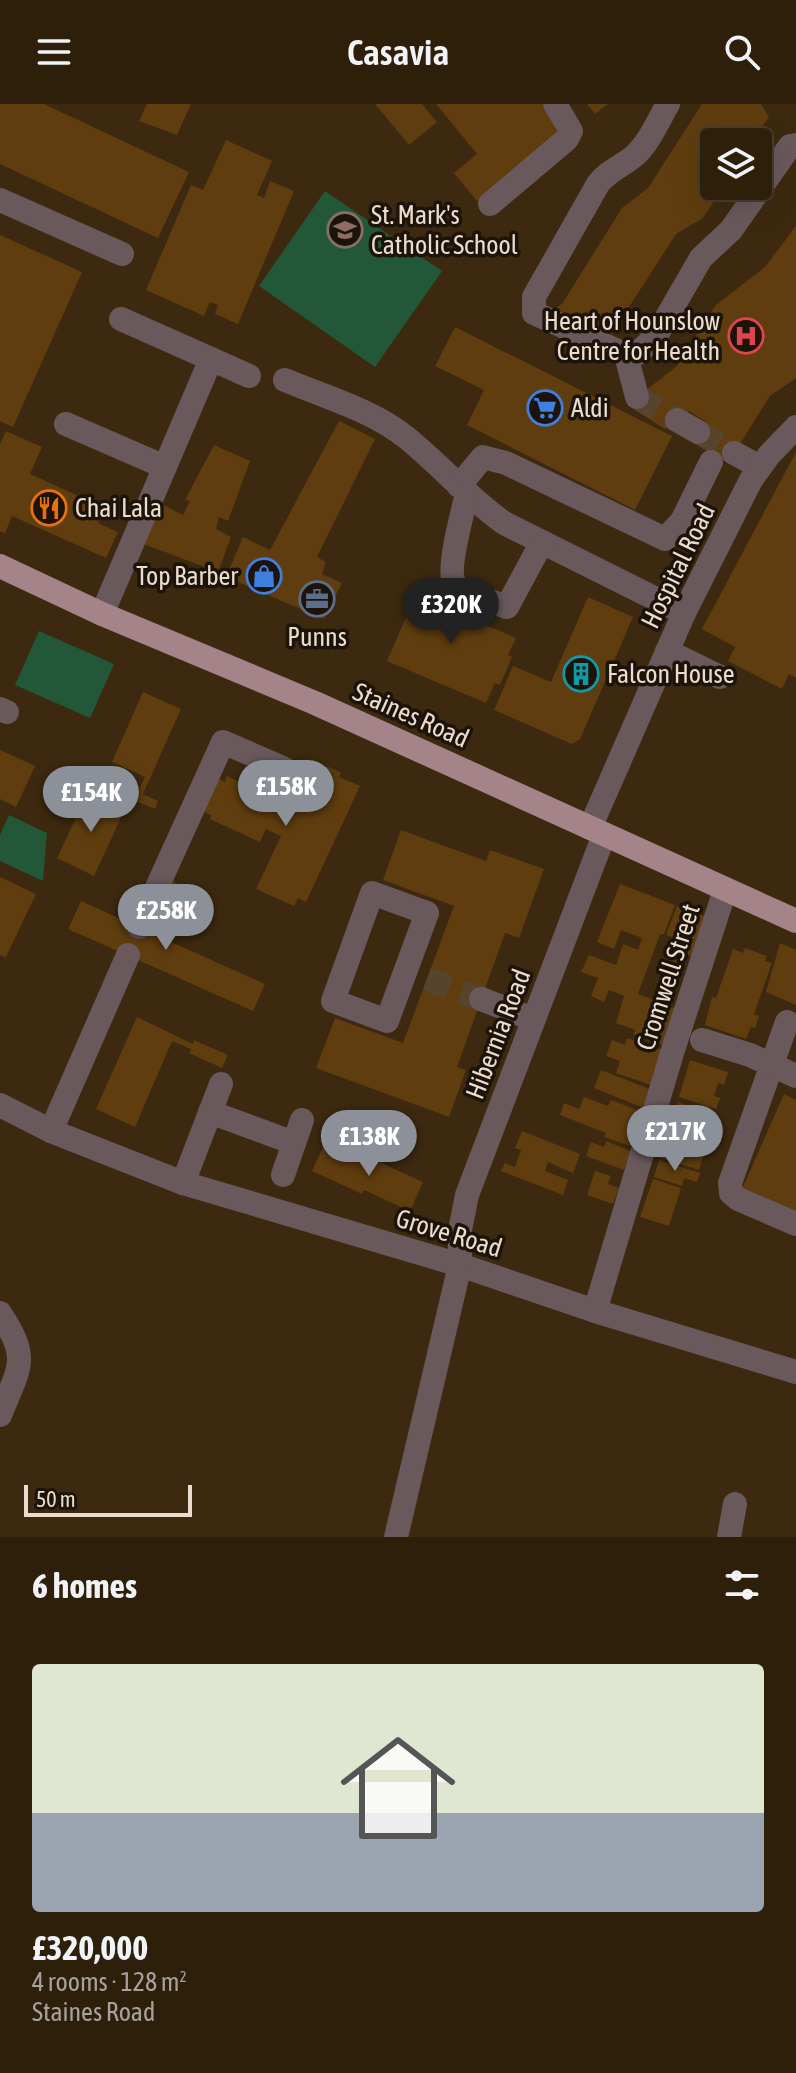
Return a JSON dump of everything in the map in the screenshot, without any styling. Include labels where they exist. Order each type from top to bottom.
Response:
[{"type":"main road","name":"Staines Road","points":[[0,566],[102,614],[330,709],[796,921]]},
{"type":"street","points":[[490,204],[567,139],[571,131],[555,104]]},
{"type":"street","points":[[668,104],[640,150],[607,173],[598,184],[534,297],[534,313],[626,355],[638,353],[656,336],[701,258],[731,230],[790,146],[796,145]]},
{"type":"street","points":[[0,200],[122,254]]},
{"type":"street","points":[[121,319],[249,376]]},
{"type":"street","points":[[626,355],[637,397]]},
{"type":"street","points":[[102,614],[211,359]]},
{"type":"street","points":[[285,380],[377,419],[406,437],[504,523],[684,613]]},
{"type":"street","points":[[677,420],[698,432]]},
{"type":"street","points":[[66,424],[165,467]]},
{"type":"street","name":"Hospital Road","points":[[597,832],[684,613],[751,480],[796,427]]},
{"type":"street","points":[[734,453],[760,467]]},
{"type":"street","points":[[542,542],[507,607],[459,587],[453,579],[463,490],[483,457],[506,463],[665,539],[682,521],[711,462]]},
{"type":"street","points":[[667,651],[720,677]]},
{"type":"street","points":[[139,927],[223,742],[285,769]]},
{"type":"street","name":"Hibernia Road","points":[[396,1537],[460,1265],[460,1230],[467,1195],[533,1019],[597,832]]},
{"type":"street","name":"Cromwell Street","points":[[595,1311],[672,1053],[725,890]]},
{"type":"street","points":[[372,893],[427,913],[416,975],[387,1021],[333,1001],[372,893]]},
{"type":"street","points":[[51,1131],[128,955]]},
{"type":"street","points":[[481,999],[533,1019]]},
{"type":"street","points":[[787,1022],[730,1183],[731,1193],[738,1199],[796,1224]]},
{"type":"street","points":[[702,1040],[796,1076]]},
{"type":"street","points":[[183,1183],[221,1084]]},
{"type":"street","name":"Grove Road","points":[[0,1105],[51,1131],[183,1183],[460,1265],[595,1311],[796,1372]]},
{"type":"street","points":[[210,1112],[294,1143]]},
{"type":"street","points":[[283,1175],[302,1120]]},
{"type":"street","points":[[0,1313],[18,1346],[21,1359],[0,1415]]},
{"type":"street","points":[[729,1537],[735,1504]]},
{"type":"green space","points":[[325,191],[442,271],[375,367],[259,286]]},
{"type":"green space","points":[[39,631],[114,664],[90,718],[15,685]]},
{"type":"green space","points":[[9,815],[47,833],[43,881],[0,861],[0,835]]},
{"type":"building","points":[[0,104],[44,104],[189,172],[158,238],[0,164]]},
{"type":"building","points":[[147,104],[191,104],[177,135],[139,121]]},
{"type":"building","points":[[375,104],[422,104],[437,122],[409,145]]},
{"type":"building","points":[[436,104],[544,104],[561,124],[555,129],[559,133],[477,201],[454,173],[477,154]]},
{"type":"building","points":[[587,104],[608,104],[595,114]]},
{"type":"building","points":[[702,104],[761,104],[769,117],[762,128],[700,128],[700,200],[715,200],[703,218],[676,234],[618,324],[601,336],[550,311],[562,304],[622,208],[648,188]]},
{"type":"building","points":[[226,140],[272,161],[257,195],[264,198],[270,181],[294,191],[238,324],[215,314],[218,305],[210,302],[204,316],[146,290],[191,185],[203,190]]},
{"type":"building","name":"Heart of Hounslow Centre for Health","points":[[796,226],[796,378],[770,396],[728,463],[692,441],[705,421],[689,411],[665,429],[627,405],[677,366],[715,306],[765,267]]},
{"type":"building","points":[[0,235],[82,272],[13,427],[0,421]]},
{"type":"building","name":"Aldi","points":[[455,327],[672,436],[635,510],[467,425],[484,390],[435,366]]},
{"type":"building","points":[[339,421],[375,439],[317,557],[326,562],[322,574],[342,583],[324,619],[226,577],[243,537],[270,550]]},
{"type":"building","points":[[6,431],[42,447],[30,474],[105,508],[98,523],[118,532],[106,558],[12,516],[5,533],[0,531],[0,444]]},
{"type":"building","points":[[214,445],[250,461],[228,521],[219,517],[216,529],[231,537],[218,572],[141,543],[162,504],[183,515],[190,501],[185,500]]},
{"type":"building","points":[[796,452],[796,678],[789,674],[782,689],[728,661],[735,647],[702,629]]},
{"type":"building","points":[[421,583],[457,599],[452,610],[516,638],[500,685],[495,683],[486,703],[387,661]]},
{"type":"building","name":"Falcon House","points":[[588,597],[633,617],[580,739],[572,744],[494,710],[513,666],[551,682]]},
{"type":"building","points":[[143,692],[181,709],[143,794],[158,801],[155,809],[114,792],[118,783],[138,792],[145,777],[112,762]]},
{"type":"building","points":[[0,750],[35,766],[16,807],[0,799]]},
{"type":"building","points":[[327,766],[341,773],[339,777],[360,786],[306,902],[298,898],[294,906],[256,889],[281,836],[266,829],[260,842],[210,819],[211,815],[197,809],[213,776],[225,782],[227,776],[280,801],[276,810],[287,815],[304,776],[327,787],[333,775],[325,771]]},
{"type":"building","points":[[89,791],[125,809],[94,876],[57,858]]},
{"type":"building","points":[[401,830],[486,861],[490,850],[544,869],[519,938],[505,933],[457,1067],[466,1070],[449,1117],[316,1068],[335,1018],[403,1043],[454,906],[383,880]]},
{"type":"building","points":[[0,877],[36,894],[6,957],[0,955]]},
{"type":"building","points":[[166,878],[177,883],[151,933],[265,984],[253,1011],[68,929],[81,901],[147,931]]},
{"type":"building","points":[[620,884],[675,905],[664,934],[660,934],[638,994],[677,1009],[663,1045],[633,1034],[635,1030],[616,1023],[624,996],[609,990],[604,1002],[591,996],[598,978],[581,972],[589,955],[616,965],[623,944],[638,950],[642,938],[621,930],[614,949],[597,942]]},
{"type":"building","points":[[677,906],[712,919],[699,959],[681,952],[672,977],[660,972],[673,937],[666,935]]},
{"type":"building","points":[[780,943],[796,950],[796,1005],[766,992]]},
{"type":"building","points":[[745,948],[767,956],[765,961],[772,963],[754,1014],[759,1016],[755,1028],[751,1027],[746,1039],[705,1025],[712,997],[716,998],[733,949],[743,953]]},
{"type":"building","points":[[137,1017],[193,1044],[194,1040],[228,1055],[222,1068],[189,1053],[191,1049],[172,1041],[135,1127],[96,1109]]},
{"type":"building","points":[[627,1038],[666,1051],[654,1086],[616,1073],[620,1061],[606,1056],[612,1040],[625,1045]]},
{"type":"building","points":[[690,1060],[728,1072],[724,1085],[718,1083],[714,1096],[720,1098],[716,1109],[679,1097]]},
{"type":"building","points":[[601,1070],[652,1090],[646,1109],[594,1088]]},
{"type":"building","points":[[784,1094],[796,1100],[796,1213],[742,1189]]},
{"type":"building","points":[[584,1097],[608,1106],[611,1100],[645,1113],[633,1147],[604,1137],[606,1133],[560,1115],[564,1103],[579,1109]]},
{"type":"building","points":[[678,1102],[717,1115],[712,1134],[701,1131],[695,1150],[704,1153],[699,1170],[660,1158]]},
{"type":"building","points":[[522,1131],[580,1154],[573,1173],[548,1162],[545,1171],[568,1180],[563,1195],[501,1171],[505,1163],[515,1167],[521,1150],[515,1148]]},
{"type":"building","points":[[606,1141],[631,1151],[624,1170],[586,1156],[591,1142],[604,1147]]},
{"type":"building","points":[[324,1145],[372,1167],[375,1160],[423,1182],[410,1211],[312,1171]]},
{"type":"building","points":[[659,1160],[700,1173],[697,1182],[684,1178],[682,1186],[654,1177]]},
{"type":"building","points":[[595,1171],[611,1176],[608,1184],[619,1188],[613,1204],[587,1195]]},
{"type":"building","points":[[653,1179],[681,1188],[669,1226],[640,1217]]},
{"type":"tunnel","points":[[637,397],[677,420]]},
{"type":"tunnel","points":[[698,432],[734,453]]},
{"type":"tunnel","points":[[427,979],[481,999]]},
{"type":"place","name":"St. Mark's Catholic School","points":[[345,230]]},
{"type":"place","name":"Heart of Hounslow Centre for Health","points":[[746,336]]},
{"type":"place","name":"Aldi","points":[[545,408]]},
{"type":"place","name":"Chai Lala","points":[[49,508]]},
{"type":"place","name":"Top Barber","points":[[264,576]]},
{"type":"place","name":"Punns","points":[[317,599]]},
{"type":"place","name":"Falcon House","points":[[581,674]]}]
